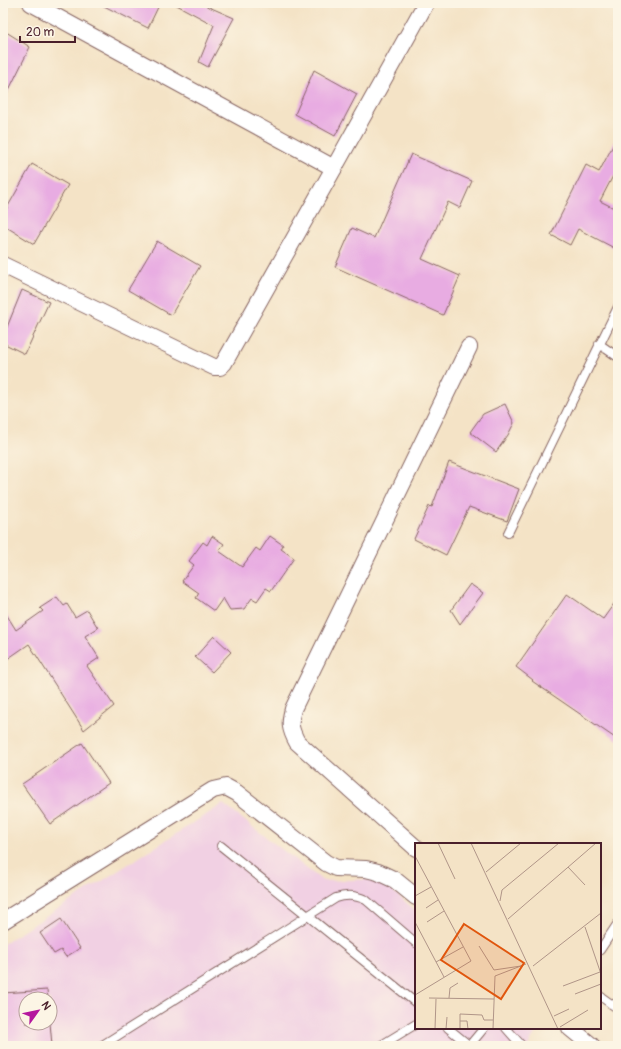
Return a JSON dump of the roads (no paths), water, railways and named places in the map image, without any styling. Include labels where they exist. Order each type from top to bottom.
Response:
[{"type":"street","points":[[31,3],[334,168]]},
{"type":"street","points":[[3,266],[214,367],[220,367],[224,363],[426,3]]},
{"type":"street","points":[[415,847],[297,742],[291,731],[290,719],[296,702],[469,347]]},
{"type":"street","points":[[3,921],[213,790],[226,787],[237,793],[326,863],[336,868],[366,869],[378,872],[395,880],[415,896]]},
{"type":"street","points":[[571,1029],[592,1046]]},
{"type":"lane","points":[[508,533],[618,307]]},
{"type":"lane","points":[[599,344],[618,357]]},
{"type":"lane","points":[[220,846],[415,1002]]},
{"type":"lane","points":[[101,1046],[307,916],[336,898],[344,895],[359,897],[366,900],[415,941]]},
{"type":"lane","points":[[601,948],[618,923]]},
{"type":"lane","points":[[601,997],[614,1006],[618,1007]]},
{"type":"lane","points":[[380,1046],[415,1025]]},
{"type":"lane","points":[[449,1029],[470,1046],[483,1029]]},
{"type":"lane","points":[[507,1029],[522,1046]]}]
